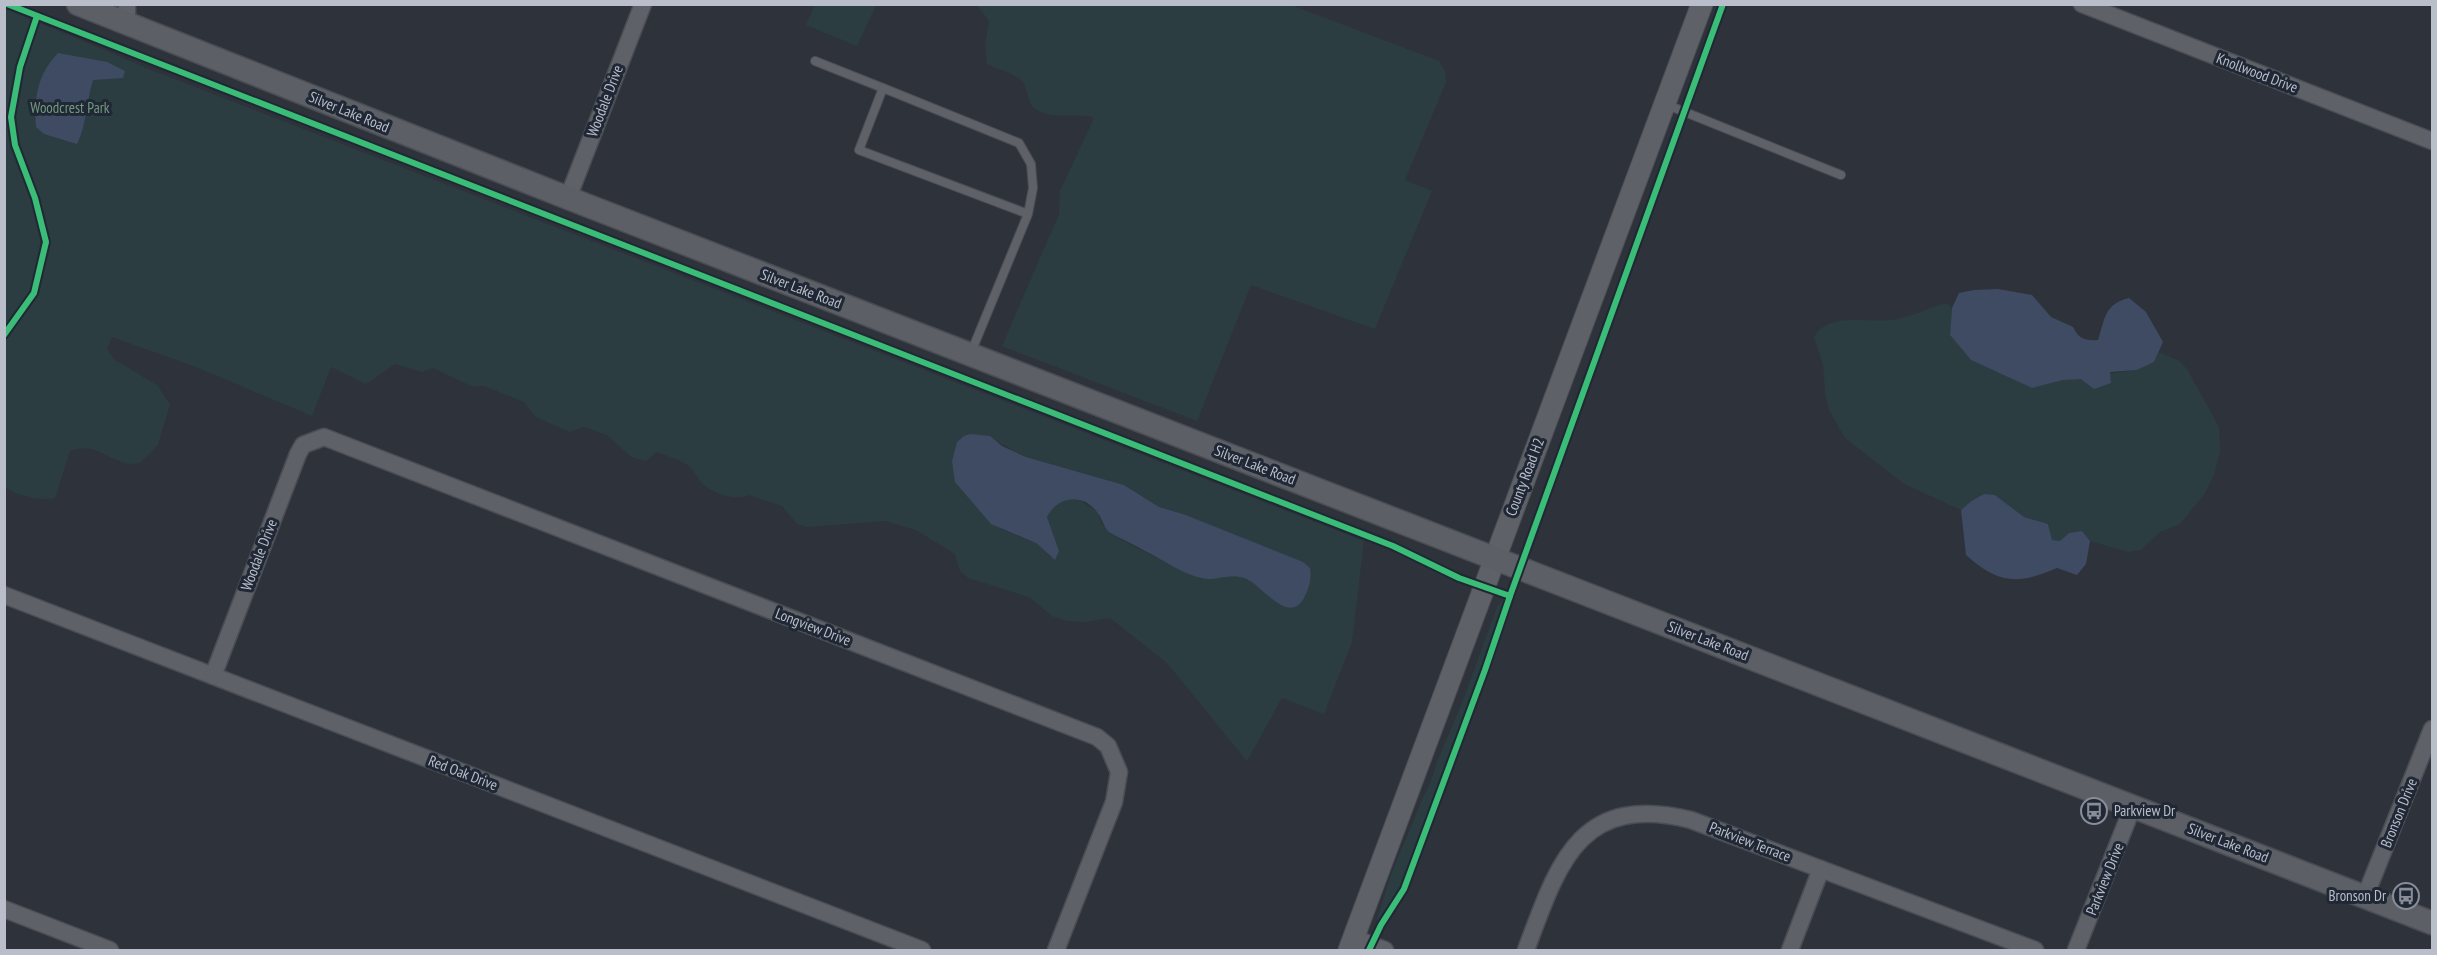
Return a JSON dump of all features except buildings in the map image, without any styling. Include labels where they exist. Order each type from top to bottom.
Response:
[{"type":"main road","name":"Silver Lake Road","points":[[78,4],[127,15],[568,198],[2433,923]]},
{"type":"street","name":"Woodale Drive","points":[[568,198],[643,4]]},
{"type":"street","name":"County Road H2","points":[[1352,944],[1702,4]]},
{"type":"street","name":"Knollwood Drive","points":[[2082,4],[2433,141]]},
{"type":"street","name":"Longview Drive","points":[[311,440],[324,437],[334,440],[1097,737],[1108,746],[1119,771],[1114,801],[1056,951]]},
{"type":"street","name":"Woodale Drive","points":[[213,676],[298,454],[303,445],[311,440]]},
{"type":"street","name":"Red Oak Drive","points":[[4,594],[922,951]]},
{"type":"street","name":"Bronson Drive","points":[[2365,897],[2433,729]]},
{"type":"street","name":"Parkview Drive","points":[[2076,951],[2133,806]]},
{"type":"street","name":"Parkview Terrace","points":[[1526,951],[1552,882],[1564,859],[1577,843],[1599,826],[1624,817],[1647,813],[1665,813],[1691,820],[2035,951]]},
{"type":"street","points":[[1790,951],[1821,869]]},
{"type":"street","points":[[4,909],[110,951]]},
{"type":"street","points":[[1352,944],[1385,951]]},
{"type":"lane","points":[[814,61],[1019,143],[1030,164],[1033,188],[1028,213],[970,355]]},
{"type":"lane","points":[[883,88],[860,150],[1028,213]]},
{"type":"lane","points":[[1665,104],[1841,175]]},
{"type":"green space","points":[[815,4],[876,5],[857,46],[806,25]]},
{"type":"green space","points":[[977,5],[1291,5],[1439,61],[1445,71],[1446,82],[1405,180],[1432,191],[1375,329],[1251,285],[1197,421],[1002,346],[1059,214],[1060,191],[1093,120],[1092,117],[1087,116],[1050,115],[1037,110],[1032,106],[1021,80],[987,64],[985,46],[989,21]]},
{"type":"green space","name":"Woodcrest Park","points":[[4,8],[154,71],[1364,541],[1352,642],[1324,714],[1282,698],[1247,761],[1167,663],[1110,618],[1085,622],[1067,621],[1052,616],[1029,597],[968,578],[960,571],[955,554],[916,530],[885,521],[806,527],[797,524],[782,506],[749,495],[733,497],[710,489],[701,482],[688,465],[679,460],[657,452],[646,461],[631,457],[607,435],[584,427],[570,432],[536,417],[524,402],[484,386],[471,386],[433,368],[422,372],[395,364],[366,384],[331,367],[312,416],[196,367],[112,337],[107,349],[115,360],[157,385],[170,404],[158,445],[140,463],[132,464],[92,449],[70,451],[55,498],[29,497],[4,487]],"holes":[[[970,434],[998,442],[1026,457],[1124,485],[1159,507],[1183,514],[1311,577],[1303,599],[1257,586],[1247,578],[1225,575],[1208,579],[1161,560],[1120,539],[1101,523],[1098,512],[1078,499],[1066,499],[1051,508],[1047,517],[1059,551],[1051,557],[1036,543],[1001,529],[952,461],[957,443]]]},
{"type":"green space","points":[[1946,303],[1952,308],[1950,335],[1971,360],[2032,388],[2063,380],[2137,370],[2154,362],[2159,352],[2179,361],[2187,369],[2219,427],[2220,452],[2214,475],[2205,493],[2180,524],[2160,532],[2141,550],[2128,552],[2090,541],[2082,531],[2069,533],[2060,541],[2052,540],[2048,524],[2024,517],[1995,495],[1970,502],[1961,510],[1904,484],[1845,438],[1829,410],[1823,364],[1814,337],[1821,329],[1840,321],[1897,319]]},
{"type":"green space","points":[[1503,599],[1507,601],[1405,879],[1398,896],[1381,921],[1377,919],[1392,872],[1464,698],[1497,607]]},
{"type":"water","points":[[58,53],[107,62],[125,71],[123,78],[93,80],[83,129],[77,144],[44,134],[36,127],[38,87],[45,70]]},
{"type":"water","points":[[1998,289],[2032,295],[2051,317],[2073,327],[2080,337],[2089,340],[2098,340],[2110,308],[2129,298],[2146,312],[2163,342],[2154,362],[2137,370],[2110,372],[2111,383],[2094,389],[2081,379],[2063,380],[2032,388],[1971,360],[1950,335],[1952,308],[1959,293]]},
{"type":"water","points":[[970,434],[990,436],[1002,446],[1026,457],[1124,485],[1159,507],[1183,514],[1303,562],[1311,572],[1310,583],[1304,598],[1297,606],[1290,608],[1274,600],[1244,578],[1208,579],[1183,572],[1109,532],[1099,514],[1091,506],[1077,500],[1063,501],[1051,510],[1047,517],[1059,551],[1055,560],[1036,543],[991,524],[955,482],[952,461],[957,442]]},
{"type":"water","points":[[1984,494],[1995,495],[2024,517],[2048,524],[2052,540],[2060,541],[2069,533],[2082,531],[2090,541],[2086,564],[2077,575],[2057,568],[2020,579],[1999,576],[1977,565],[1966,555],[1961,510]]},
{"type":"cycle path","points":[[7,4],[1393,546],[1459,578],[1510,596],[1723,4]]},
{"type":"cycle path","points":[[4,335],[34,293],[46,242],[35,198],[15,145],[11,117],[20,67],[37,16]]},
{"type":"cycle path","points":[[1369,950],[1381,925],[1404,889],[1510,596]]},
{"type":"place","name":"Parkview Dr","points":[[2094,811]]},
{"type":"place","name":"Bronson Dr","points":[[2406,896]]}]
